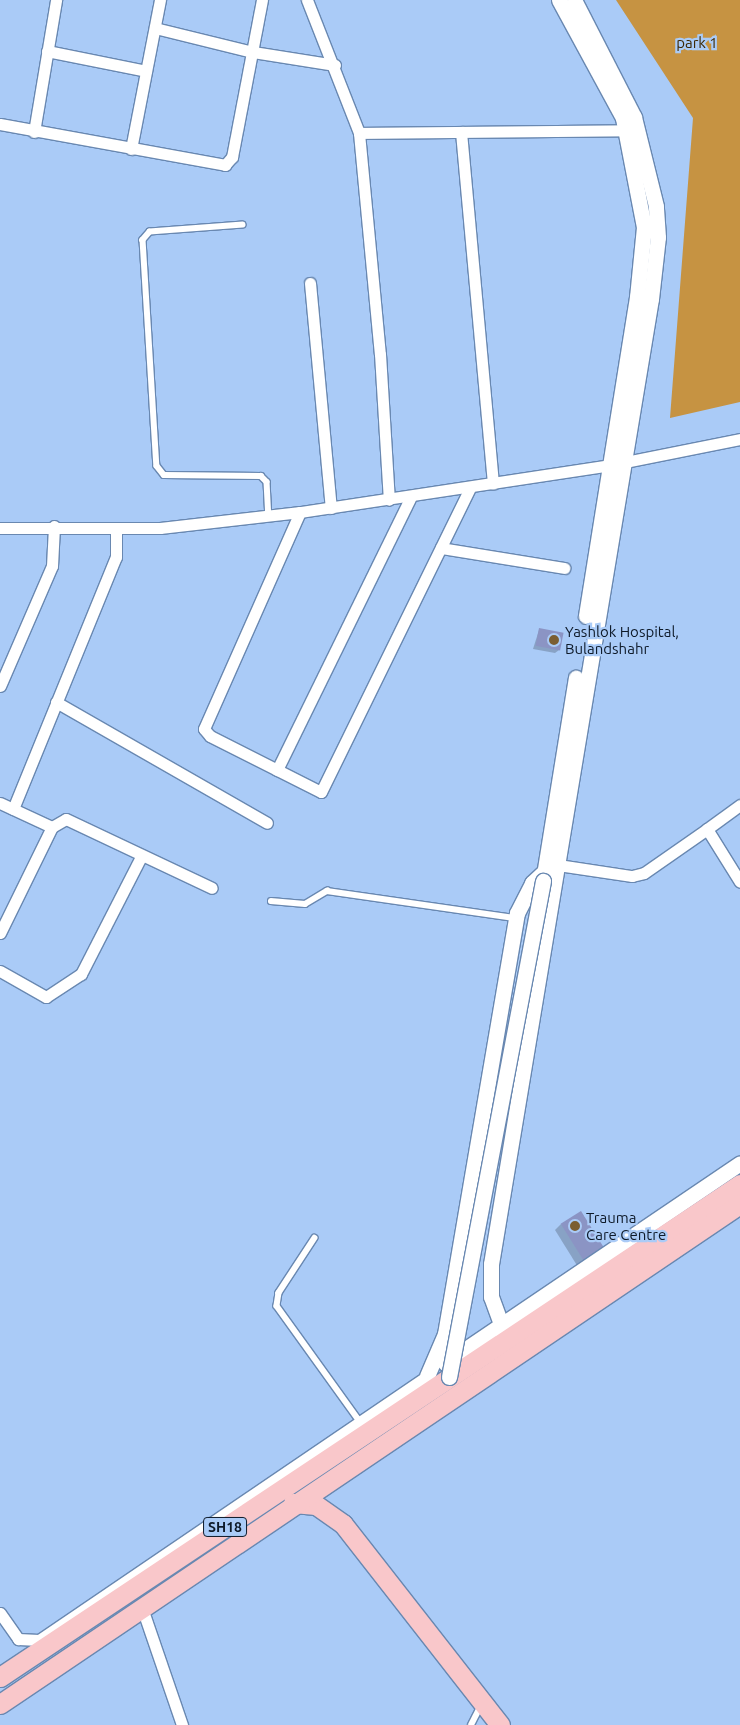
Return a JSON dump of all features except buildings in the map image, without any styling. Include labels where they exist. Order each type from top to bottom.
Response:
[{"type":"main road","points":[[449,1377],[740,1184]]},
{"type":"main road","points":[[293,1503],[740,1204]]},
{"type":"main road","name":"SH18","points":[[0,1677],[449,1377]]},
{"type":"main road","points":[[293,1503],[316,1505],[343,1524],[500,1725]]},
{"type":"main road","name":"SH18","points":[[0,1704],[293,1503]]},
{"type":"street","points":[[34,132],[56,0]]},
{"type":"street","points":[[131,149],[160,0]]},
{"type":"street","points":[[0,124],[34,132],[221,166],[230,162],[254,52],[262,0]]},
{"type":"street","points":[[307,0],[335,65],[358,133],[380,354],[389,500]]},
{"type":"street","points":[[501,1324],[491,1297],[491,1264],[549,872],[616,464],[644,227],[626,130],[559,0]]},
{"type":"street","points":[[574,0],[634,117],[656,206],[651,299],[616,464]]},
{"type":"street","points":[[155,28],[254,52],[335,65]]},
{"type":"street","points":[[47,51],[146,71]]},
{"type":"street","points":[[358,133],[626,130]]},
{"type":"street","points":[[462,132],[493,484]]},
{"type":"street","points":[[310,283],[331,508]]},
{"type":"street","points":[[0,528],[54,526],[116,529],[269,516],[410,498],[616,464],[740,439]]},
{"type":"street","points":[[300,512],[204,724],[210,736],[318,792],[326,788],[470,488]]},
{"type":"street","points":[[277,770],[410,498]]},
{"type":"street","points":[[0,686],[52,566],[54,526]]},
{"type":"street","points":[[13,809],[116,552],[116,529]]},
{"type":"street","points":[[441,548],[564,568]]},
{"type":"street","points":[[56,702],[267,823]]},
{"type":"street","points":[[0,803],[52,827]]},
{"type":"street","points":[[427,1376],[446,1334],[516,918],[523,897],[549,872],[632,876],[644,873],[740,805]]},
{"type":"street","points":[[0,933],[52,827],[66,819],[141,857],[212,888]]},
{"type":"street","points":[[707,829],[740,882]]},
{"type":"street","points":[[0,971],[46,997],[68,985],[88,964],[141,857]]},
{"type":"street","points":[[449,1377],[549,872]]},
{"type":"street","points":[[0,1613],[18,1639],[39,1640],[359,1420],[427,1376],[740,1163]]},
{"type":"street","points":[[142,1608],[182,1725]]},
{"type":"lane","points":[[243,225],[150,232],[143,240],[157,466],[164,475],[261,476],[267,482],[269,516]]},
{"type":"lane","points":[[271,901],[305,904],[327,891],[516,918]]},
{"type":"lane","points":[[315,1238],[279,1293],[277,1306],[359,1420]]},
{"type":"lane","points":[[471,1725],[482,1703]]},
{"type":"green space","name":"park 1","points":[[616,0],[740,0],[740,402],[670,418],[693,118]]},
{"type":"place","name":"Yashlok Hospital, Bulandshahr","points":[[554,640]]},
{"type":"place","name":"Trauma Care Centre","points":[[575,1226]]}]
